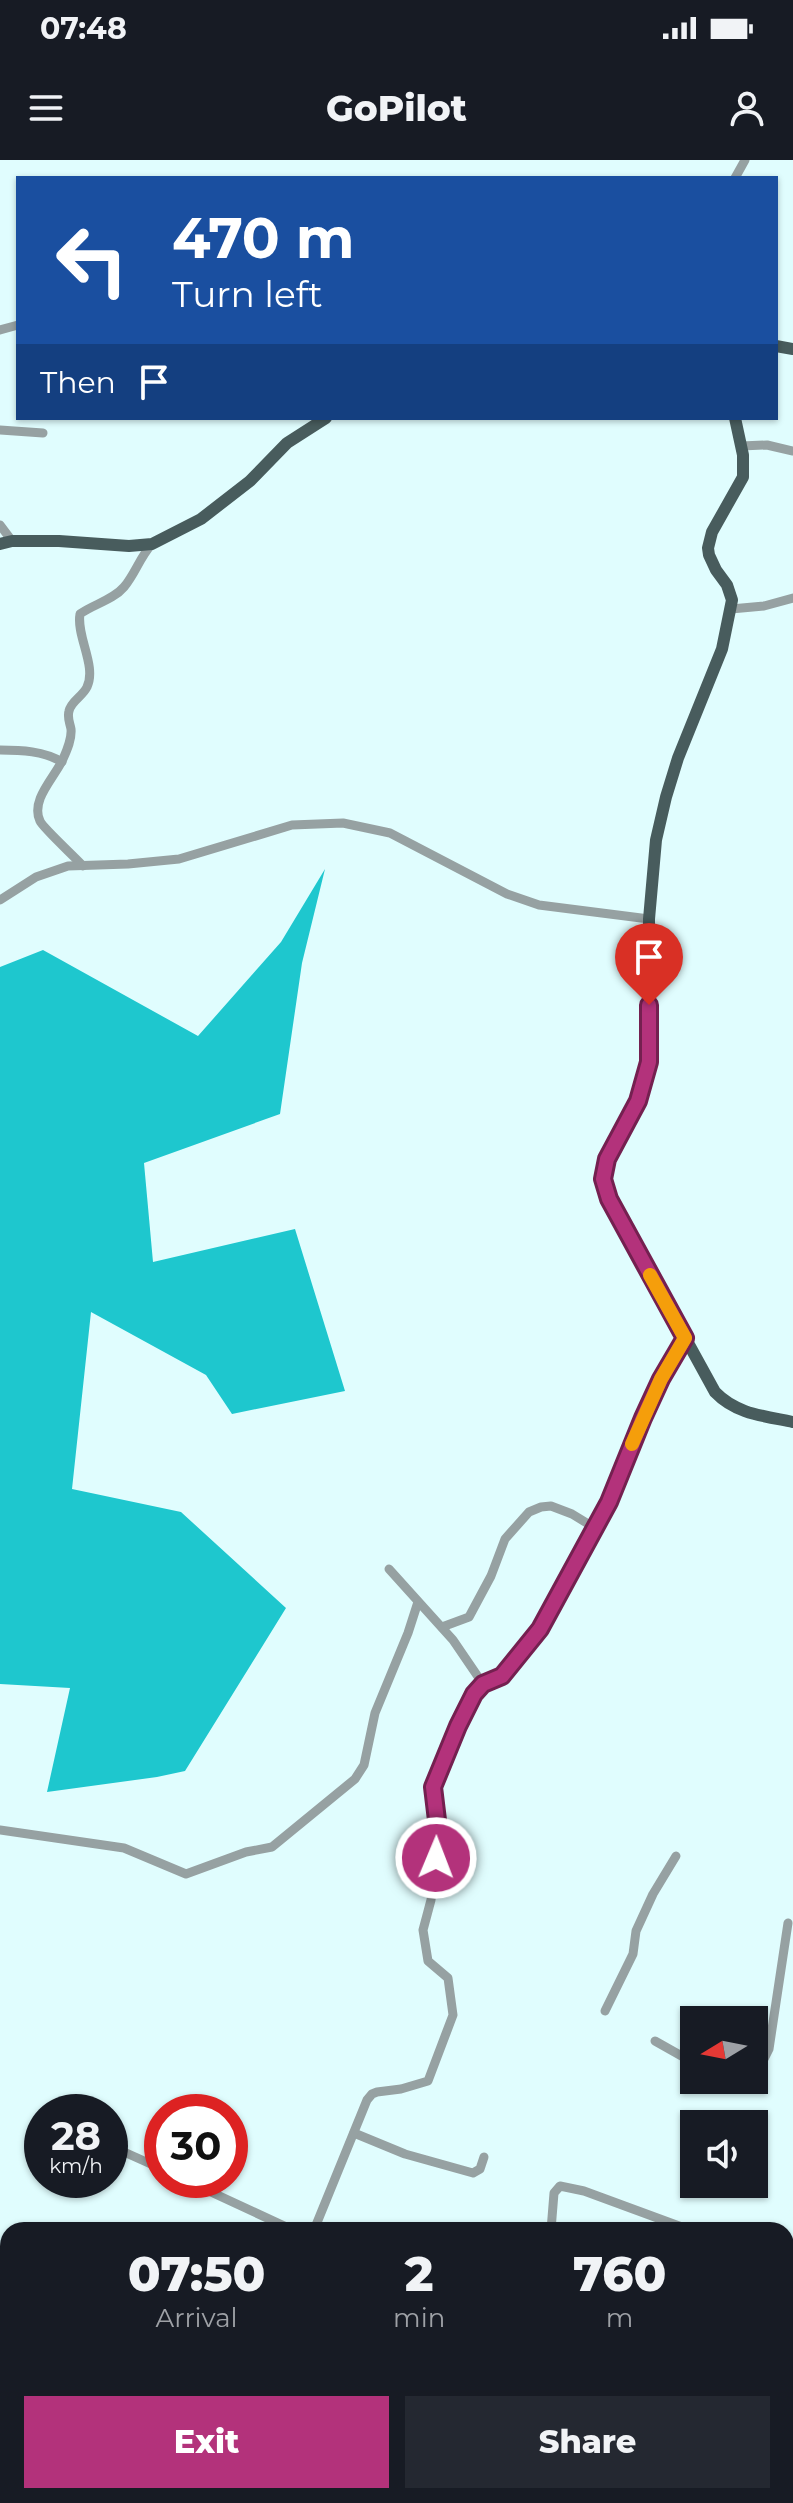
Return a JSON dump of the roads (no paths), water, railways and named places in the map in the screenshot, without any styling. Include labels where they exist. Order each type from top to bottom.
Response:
[{"type":"main road","points":[[6,542],[152,544],[201,519],[250,481],[287,443],[322,420]]},
{"type":"main road","points":[[735,420],[743,477],[712,532],[708,548],[716,570],[727,585],[732,600],[731,609],[722,649],[678,758],[656,840],[649,919],[649,1062],[638,1101],[607,1159],[603,1179],[609,1199],[715,1392],[727,1405],[793,1422]]},
{"type":"street","points":[[0,430],[43,433]]},
{"type":"street","points":[[741,446],[767,445],[793,451]]},
{"type":"street","points":[[0,525],[6,542]]},
{"type":"street","points":[[83,866],[40,822],[37,809],[39,798],[62,762],[71,732],[69,709],[87,689],[90,675],[78,624],[80,614],[124,587],[152,544]]},
{"type":"street","points":[[731,609],[764,606],[793,598]]},
{"type":"street","points":[[0,750],[40,753],[62,762]]},
{"type":"street","points":[[0,900],[36,877],[68,866],[179,859],[292,825],[343,823],[390,833],[507,894],[539,905],[649,919]]},
{"type":"street","points":[[317,2222],[372,2094],[428,2081],[453,2015],[448,1978],[428,1961],[423,1930],[431,1900],[439,1837],[433,1787],[458,1726],[474,1694],[483,1684],[502,1676],[540,1629],[609,1502],[661,1379],[685,1338]]},
{"type":"street","points":[[442,1627],[469,1617],[491,1576],[505,1539],[529,1512],[551,1506],[595,1528]]},
{"type":"street","points":[[389,1569],[453,1640],[483,1684]]},
{"type":"street","points":[[0,1830],[124,1848],[186,1874],[246,1852],[272,1847],[355,1779],[364,1765],[375,1713],[418,1602]]},
{"type":"street","points":[[605,2011],[633,1954],[636,1931],[653,1894],[676,1856]]},
{"type":"street","points":[[768,2051],[788,1923]]},
{"type":"street","points":[[655,2041],[680,2055]]},
{"type":"street","points":[[354,2133],[405,2154],[473,2173],[480,2169],[484,2157]]},
{"type":"street","points":[[552,2222],[554,2193],[560,2186],[584,2191],[668,2222]]},
{"type":"street","points":[[224,2198],[276,2222]]}]
